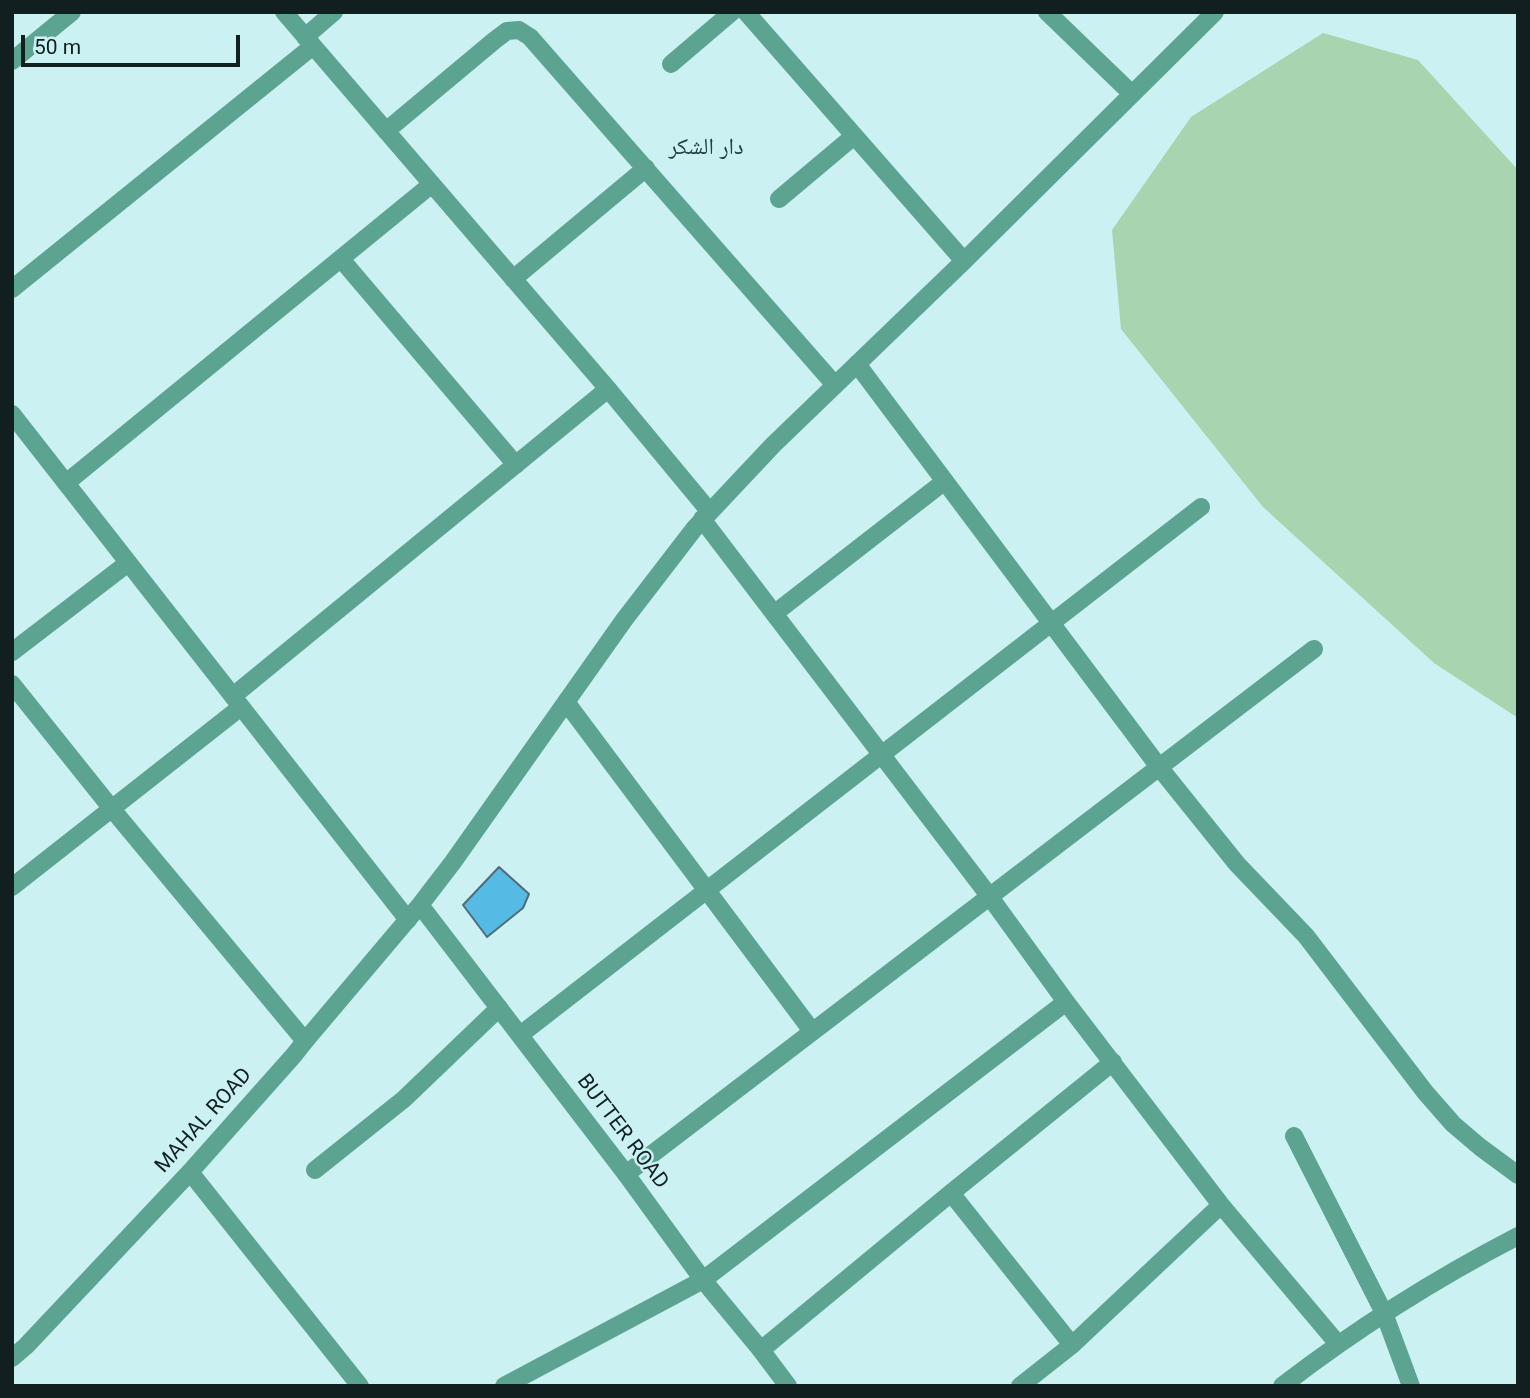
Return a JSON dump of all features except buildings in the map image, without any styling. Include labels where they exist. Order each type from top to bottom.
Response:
[{"type":"street","points":[[12,61],[72,12]]},
{"type":"street","points":[[284,12],[608,389],[1221,1205],[1338,1344]]},
{"type":"street","points":[[12,289],[309,41],[334,12]]},
{"type":"street","points":[[671,64],[732,12]]},
{"type":"street","points":[[746,12],[964,261]]},
{"type":"street","points":[[1047,12],[1132,94]]},
{"type":"street","name":"MAHAL ROAD","points":[[14,1355],[190,1172],[294,1055],[408,920],[453,862],[624,620],[706,516],[773,445],[964,261],[1215,12]]},
{"type":"street","points":[[386,131],[495,40],[508,31],[519,30],[530,37],[835,385]]},
{"type":"street","points":[[779,200],[854,136]]},
{"type":"street","points":[[513,279],[646,169]]},
{"type":"street","points":[[66,483],[432,184]]},
{"type":"street","points":[[341,258],[516,465]]},
{"type":"street","points":[[857,364],[1159,767],[1237,864],[1306,936],[1425,1092],[1453,1124],[1518,1175]]},
{"type":"street","points":[[12,887],[112,808],[608,389]]},
{"type":"street","points":[[12,414],[408,920]]},
{"type":"street","points":[[775,613],[945,481]]},
{"type":"street","points":[[520,1035],[1201,507]]},
{"type":"street","points":[[12,652],[128,563]]},
{"type":"street","points":[[626,1174],[1314,649]]},
{"type":"street","points":[[12,684],[304,1041]]},
{"type":"street","points":[[566,702],[812,1031]]},
{"type":"street","name":"BUTTER ROAD","points":[[420,905],[704,1280],[788,1386]]},
{"type":"street","points":[[504,1386],[704,1280],[1066,1002]]},
{"type":"street","points":[[315,1170],[404,1099],[499,1008]]},
{"type":"street","points":[[761,1350],[1114,1062]]},
{"type":"street","points":[[1294,1136],[1384,1313],[1412,1386]]},
{"type":"street","points":[[190,1172],[360,1386]]},
{"type":"street","points":[[951,1193],[1072,1345]]},
{"type":"street","points":[[1020,1386],[1072,1345],[1221,1205]]},
{"type":"street","points":[[1282,1386],[1384,1313],[1518,1236]]},
{"type":"green space","points":[[1323,33],[1418,60],[1518,170],[1518,718],[1434,663],[1263,507],[1121,329],[1112,230],[1191,117]]},
{"type":"district","name":"دار الشکر","points":[[706,148]]}]
